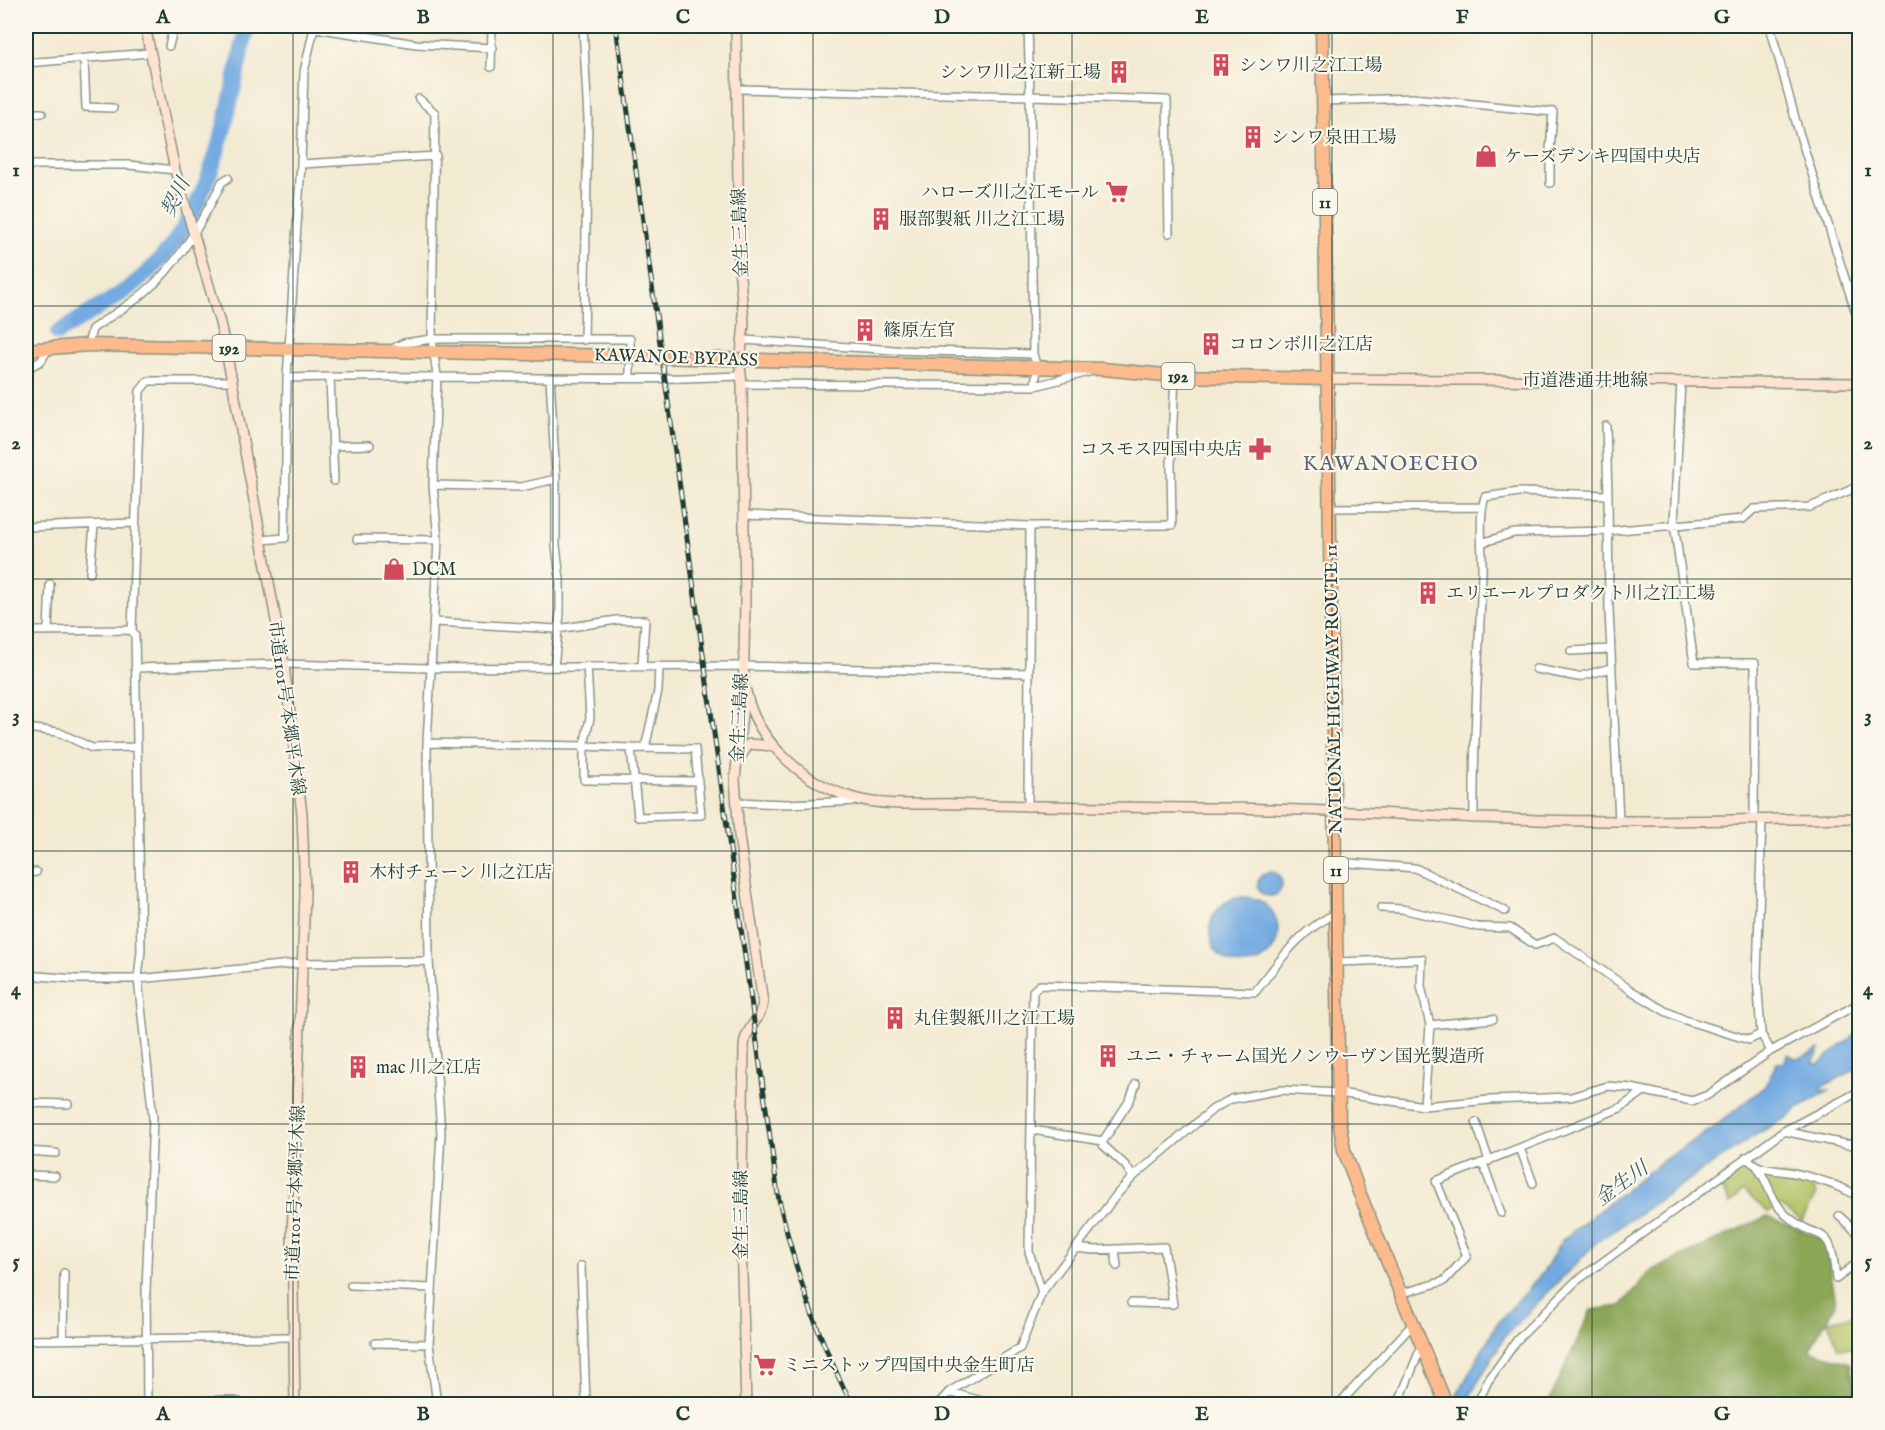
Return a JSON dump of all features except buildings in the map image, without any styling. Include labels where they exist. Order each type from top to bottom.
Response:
[{"type":"highway","name":"NATIONAL HIGHWAY ROUTE 11","points":[[1322,26],[1339,1121],[1344,1150],[1446,1404]]},
{"type":"highway","name":"KAWANOE BYPASS","points":[[26,350],[88,345],[390,351],[433,345],[621,356],[1103,369],[1174,376],[1327,379]]},
{"type":"main road","points":[[160,1404],[229,1402],[239,1404]]},
{"type":"street","name":"市道1101号 本郷平木線","points":[[145,26],[175,170],[225,347],[232,381],[284,664],[302,814],[305,893],[292,1235],[295,1404]]},
{"type":"street","points":[[169,45],[174,26]]},
{"type":"street","points":[[303,26],[416,44],[492,48]]},
{"type":"street","points":[[491,67],[492,26]]},
{"type":"street","points":[[583,26],[588,119],[584,340]]},
{"type":"street","name":"金生三島線","points":[[736,26],[739,266],[744,306],[742,669],[737,802],[739,836],[762,1002],[759,1016],[745,1035],[744,1046],[741,1239],[746,1404]]},
{"type":"street","points":[[1028,26],[1034,354],[1037,368],[1035,386]]},
{"type":"street","points":[[1770,26],[1798,129],[1860,326]]},
{"type":"street","points":[[261,540],[285,538],[288,349],[301,164],[304,72],[314,28]]},
{"type":"street","points":[[26,63],[150,53]]},
{"type":"street","points":[[84,59],[86,107],[113,108]]},
{"type":"street","points":[[738,89],[1167,99],[1169,233]]},
{"type":"street","points":[[1324,101],[1413,98],[1554,112],[1550,183]]},
{"type":"street","points":[[419,99],[435,113],[436,156],[433,345],[436,376],[433,484],[438,540],[435,622],[429,668],[427,743],[429,961],[441,1132],[429,1344],[437,1404]]},
{"type":"street","points":[[26,113],[42,113]]},
{"type":"street","points":[[301,164],[436,156]]},
{"type":"street","points":[[26,165],[129,165],[175,170]]},
{"type":"street","points":[[88,345],[92,329],[162,277],[194,235],[222,182],[228,178]]},
{"type":"street","points":[[433,345],[630,339],[630,378]]},
{"type":"street","points":[[743,340],[895,350],[1034,354]]},
{"type":"street","points":[[26,369],[41,361],[49,348]]},
{"type":"street","points":[[287,378],[436,376],[630,378],[1035,386],[1103,369]]},
{"type":"street","points":[[744,515],[1030,526],[1172,525],[1171,464],[1174,376]]},
{"type":"street","points":[[330,377],[334,481]]},
{"type":"street","points":[[550,378],[556,479],[556,545],[560,580],[560,614],[554,666]]},
{"type":"street","name":"市道港通井地線","points":[[1327,379],[1681,381],[1860,386]]},
{"type":"street","points":[[147,1404],[146,1341],[153,1118],[138,979],[141,950],[135,636],[132,630],[140,391],[148,381],[232,381]]},
{"type":"street","points":[[1681,381],[1674,524],[1694,663],[1755,663],[1758,819],[1757,976],[1761,1034],[1771,1051]]},
{"type":"street","points":[[1606,426],[1611,668],[1619,821]]},
{"type":"street","points":[[333,446],[370,445]]},
{"type":"street","points":[[433,484],[521,487],[556,479]]},
{"type":"street","points":[[1484,543],[1514,533],[1608,531],[1743,519],[1754,509],[1809,507],[1860,486]]},
{"type":"street","points":[[1474,816],[1473,740],[1484,543],[1482,507],[1485,497],[1505,493],[1608,495]]},
{"type":"street","points":[[1330,508],[1482,507]]},
{"type":"street","points":[[26,527],[134,523]]},
{"type":"street","points":[[90,573],[94,525]]},
{"type":"street","points":[[1028,807],[1030,526]]},
{"type":"street","points":[[357,539],[438,540]]},
{"type":"street","points":[[48,630],[50,584]]},
{"type":"street","points":[[435,622],[557,629],[617,620],[645,620],[642,666]]},
{"type":"street","points":[[26,631],[132,630]]},
{"type":"street","points":[[1571,651],[1611,649]]},
{"type":"street","points":[[135,668],[284,664],[429,668],[659,666],[1029,673]]},
{"type":"street","points":[[587,666],[590,718],[584,746],[584,780],[698,781]]},
{"type":"street","points":[[645,748],[658,691],[659,666]]},
{"type":"street","points":[[1536,669],[1578,677],[1611,668]]},
{"type":"street","points":[[742,669],[747,698],[773,746],[816,781],[856,799],[873,801]]},
{"type":"street","points":[[26,728],[58,732],[92,748],[136,747]]},
{"type":"street","points":[[741,737],[748,730],[764,730]]},
{"type":"street","points":[[427,743],[695,749],[701,815],[638,817],[631,748]]},
{"type":"street","points":[[737,764],[749,744],[773,746]]},
{"type":"street","points":[[737,802],[786,804],[873,801],[1028,807],[1335,810],[1619,821],[1860,818]]},
{"type":"street","points":[[1336,862],[1415,868],[1505,911]]},
{"type":"street","points":[[26,873],[36,872]]},
{"type":"street","points":[[1381,908],[1402,909],[1478,927],[1510,928],[1535,945],[1556,938],[1632,991],[1685,1020],[1749,1040],[1761,1034]]},
{"type":"street","points":[[1042,1292],[1029,1252],[1034,991],[1040,985],[1256,992],[1302,934],[1315,923],[1337,913]]},
{"type":"street","points":[[1338,962],[1422,959],[1421,986],[1430,1025],[1424,1106]]},
{"type":"street","points":[[26,975],[75,979],[138,979],[302,963],[429,961]]},
{"type":"street","points":[[938,1404],[949,1392],[1020,1348],[1042,1292],[1133,1177],[1213,1109],[1231,1099],[1281,1090],[1339,1093],[1424,1106],[1490,1100],[1571,1097],[1608,1086],[1631,1088],[1692,1101],[1771,1051],[1860,1003]]},
{"type":"street","points":[[1430,1025],[1494,1019]]},
{"type":"street","points":[[1133,1177],[1125,1165],[1103,1145],[1103,1141],[1130,1101],[1136,1084]]},
{"type":"street","points":[[1477,1404],[1488,1381],[1517,1340],[1575,1282],[1784,1131],[1860,1091]]},
{"type":"street","points":[[1400,1294],[1444,1281],[1467,1257],[1436,1181],[1620,1108],[1643,1092]]},
{"type":"street","points":[[26,1103],[68,1104]]},
{"type":"street","points":[[1476,1122],[1501,1213]]},
{"type":"street","points":[[1032,1130],[1103,1141]]},
{"type":"street","points":[[1784,1131],[1849,1145],[1860,1138]]},
{"type":"street","points":[[1521,1148],[1533,1183]]},
{"type":"street","points":[[26,1151],[57,1153]]},
{"type":"street","points":[[1746,1157],[1758,1168],[1772,1199],[1787,1216],[1829,1240],[1833,1252],[1836,1279],[1860,1261]]},
{"type":"street","points":[[1758,1168],[1794,1173],[1839,1186],[1860,1197]]},
{"type":"street","points":[[26,1175],[55,1176]]},
{"type":"street","points":[[1839,1216],[1860,1235]]},
{"type":"street","points":[[1075,1248],[1115,1249],[1164,1246],[1173,1304],[1131,1303]]},
{"type":"street","points":[[1115,1249],[1117,1266]]},
{"type":"street","points":[[581,1266],[586,1404]]},
{"type":"street","points":[[63,1340],[64,1273]]},
{"type":"street","points":[[351,1285],[432,1288]]},
{"type":"street","points":[[1339,1404],[1413,1324]]},
{"type":"street","points":[[26,1340],[146,1341],[293,1337]]},
{"type":"street","points":[[375,1343],[429,1344]]},
{"type":"street","points":[[1398,1404],[1422,1345]]},
{"type":"street","points":[[949,1392],[993,1404]]},
{"type":"green space","points":[[1744,1162],[1767,1178],[1775,1175],[1809,1181],[1816,1194],[1802,1221],[1781,1206],[1768,1212],[1743,1191],[1730,1204],[1718,1181]]},
{"type":"green space","points":[[1767,1216],[1826,1240],[1836,1304],[1809,1350],[1850,1363],[1859,1402],[1853,1404],[1548,1404],[1591,1310],[1621,1306],[1651,1271]]},
{"type":"green space","points":[[1860,1314],[1859,1348],[1838,1348],[1828,1321]]},
{"type":"water","points":[[1270,872],[1279,875],[1282,884],[1279,893],[1270,896],[1261,893],[1258,884],[1261,875]]},
{"type":"water","points":[[1237,897],[1251,897],[1263,902],[1273,912],[1278,931],[1273,950],[1263,960],[1251,965],[1237,965],[1225,960],[1215,950],[1210,938],[1210,924],[1215,912],[1225,902]]},
{"type":"water","points":[[1859,1032],[1859,1067],[1822,1087],[1821,1090],[1829,1091],[1797,1108],[1792,1115],[1757,1134],[1597,1242],[1505,1336],[1465,1404],[1452,1404],[1496,1325],[1544,1271],[1562,1240],[1662,1161],[1712,1129],[1765,1086],[1777,1063],[1785,1063],[1787,1054],[1798,1059],[1820,1049],[1813,1063],[1818,1064]]},
{"type":"waterway","name":"契川","points":[[58,333],[133,285],[155,265],[176,240],[192,213],[217,153],[247,26]]},
{"type":"railway","points":[[616,26],[778,1195],[791,1249],[817,1328],[852,1404]]},
{"type":"place","name":"シンワ川之江工場","points":[[1221,65]]},
{"type":"place","name":"シンワ川之江新工場","points":[[1119,72]]},
{"type":"place","name":"シンワ泉田工場","points":[[1253,137]]},
{"type":"place","name":"ケーズデンキ四国中央店","points":[[1486,156]]},
{"type":"place","name":"ハローズ川之江モール","points":[[1117,192]]},
{"type":"place","name":"服部製紙 川之江工場","points":[[881,219]]},
{"type":"place","name":"篠原左官","points":[[865,330]]},
{"type":"place","name":"コロンボ川之江店","points":[[1211,344]]},
{"type":"place","name":"コスモス四国中央店","points":[[1260,449]]},
{"type":"place","name":"DCM","points":[[394,569]]},
{"type":"place","name":"エリエールプロダクト川之江工場","points":[[1428,593]]},
{"type":"place","name":"木村チェーン 川之江店","points":[[351,872]]},
{"type":"place","name":"丸住製紙川之江工場","points":[[895,1018]]},
{"type":"place","name":"ユニ・チャーム国光ノンウーヴン国光製造所","points":[[1108,1056]]},
{"type":"place","name":"mac 川之江店","points":[[358,1067]]},
{"type":"place","name":"ミニストップ四国中央金生町店","points":[[765,1365]]},
{"type":"district","name":"KAWANOECHO","points":[[1391,463]]},
{"type":"water label","name":"金生川","points":[[1621,1183]]}]
